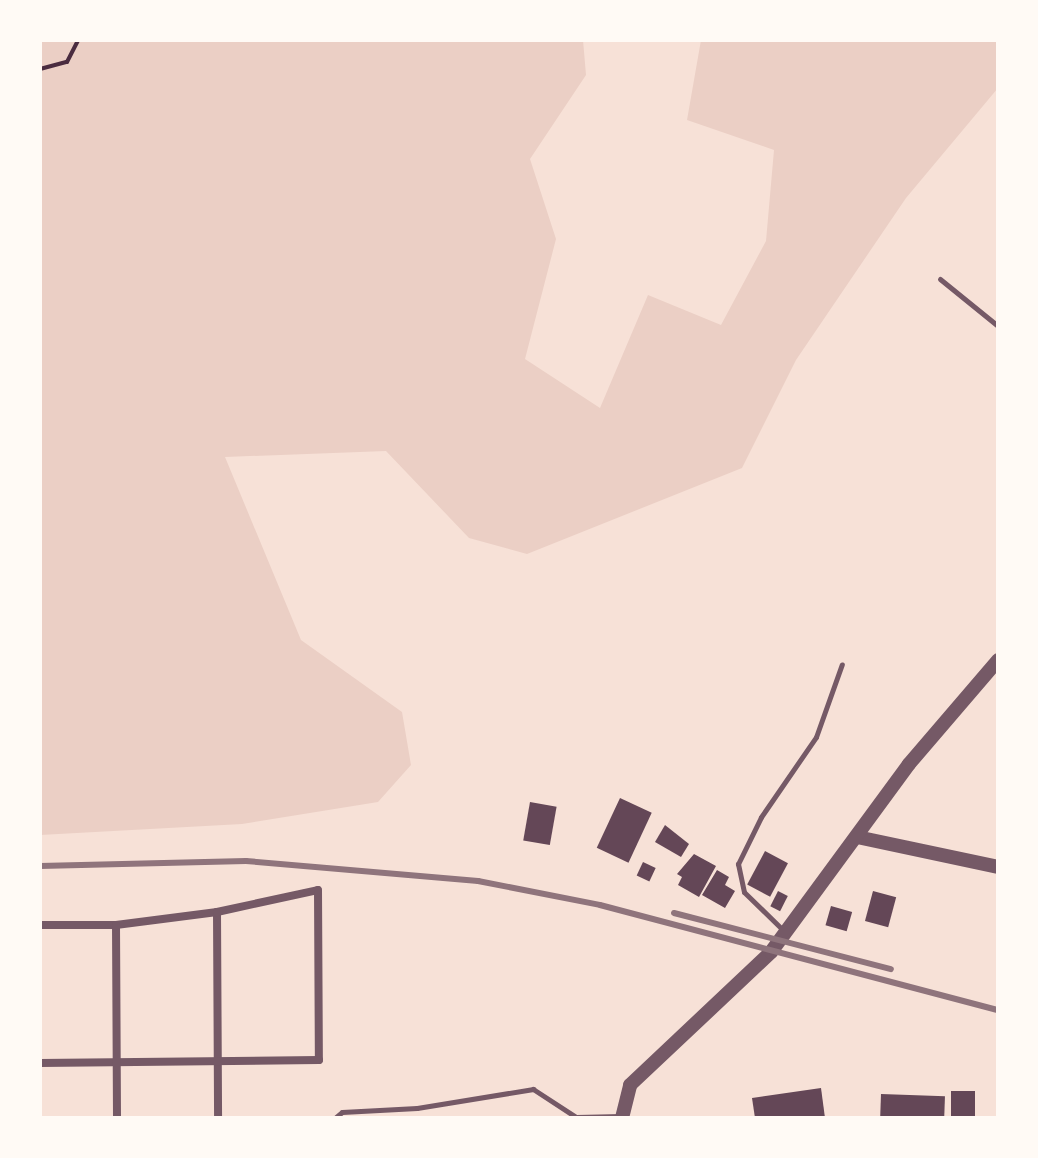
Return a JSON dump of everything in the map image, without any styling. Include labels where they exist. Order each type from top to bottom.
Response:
[{"type":"street","points":[[622,1117],[630,1085],[785,932],[909,764],[998,660]]},
{"type":"street","points":[[857,837],[998,867]]},
{"type":"street","points":[[40,925],[116,925],[217,912],[318,890],[319,1060],[40,1063]]},
{"type":"street","points":[[217,912],[218,1118]]},
{"type":"street","points":[[116,925],[117,1118]]},
{"type":"lane","points":[[940,279],[998,326]]},
{"type":"lane","points":[[785,932],[744,892],[738,864],[761,817],[816,737],[842,664]]},
{"type":"lane","points":[[335,1118],[342,1112],[417,1108],[533,1089],[576,1117],[622,1117]]},
{"type":"path","points":[[40,69],[67,62],[78,40]]},
{"type":"shaded area","points":[[40,40],[583,40],[586,75],[530,159],[556,239],[525,359],[600,408],[648,295],[721,325],[766,241],[774,150],[687,120],[701,40],[998,40],[998,88],[906,198],[796,360],[742,468],[527,554],[469,538],[386,451],[225,457],[301,640],[402,712],[411,765],[378,802],[242,824],[40,835]]},
{"type":"building","points":[[620,798],[652,813],[628,863],[597,848]]},
{"type":"building","points":[[530,802],[557,807],[550,845],[523,840]]},
{"type":"building","points":[[665,825],[689,844],[681,857],[655,842]]},
{"type":"building","points":[[765,851],[788,863],[770,897],[747,885]]},
{"type":"building","points":[[694,854],[716,866],[699,897],[678,885],[682,877],[677,874]]},
{"type":"building","points":[[643,862],[656,868],[649,882],[637,876]]},
{"type":"building","points":[[717,870],[729,877],[725,885],[735,891],[725,908],[702,895]]},
{"type":"building","points":[[778,891],[788,896],[780,911],[770,906]]},
{"type":"building","points":[[873,891],[896,897],[888,927],[865,921]]},
{"type":"building","points":[[831,906],[852,912],[847,931],[825,925]]},
{"type":"building","points":[[821,1088],[825,1118],[755,1118],[752,1098]]},
{"type":"building","points":[[951,1091],[975,1091],[975,1118],[951,1118]]},
{"type":"building","points":[[881,1094],[945,1096],[944,1118],[880,1118]]},
{"type":"railway","points":[[40,866],[246,861],[478,881],[600,905],[998,1010]]},
{"type":"railway","points":[[674,913],[891,969]]}]
